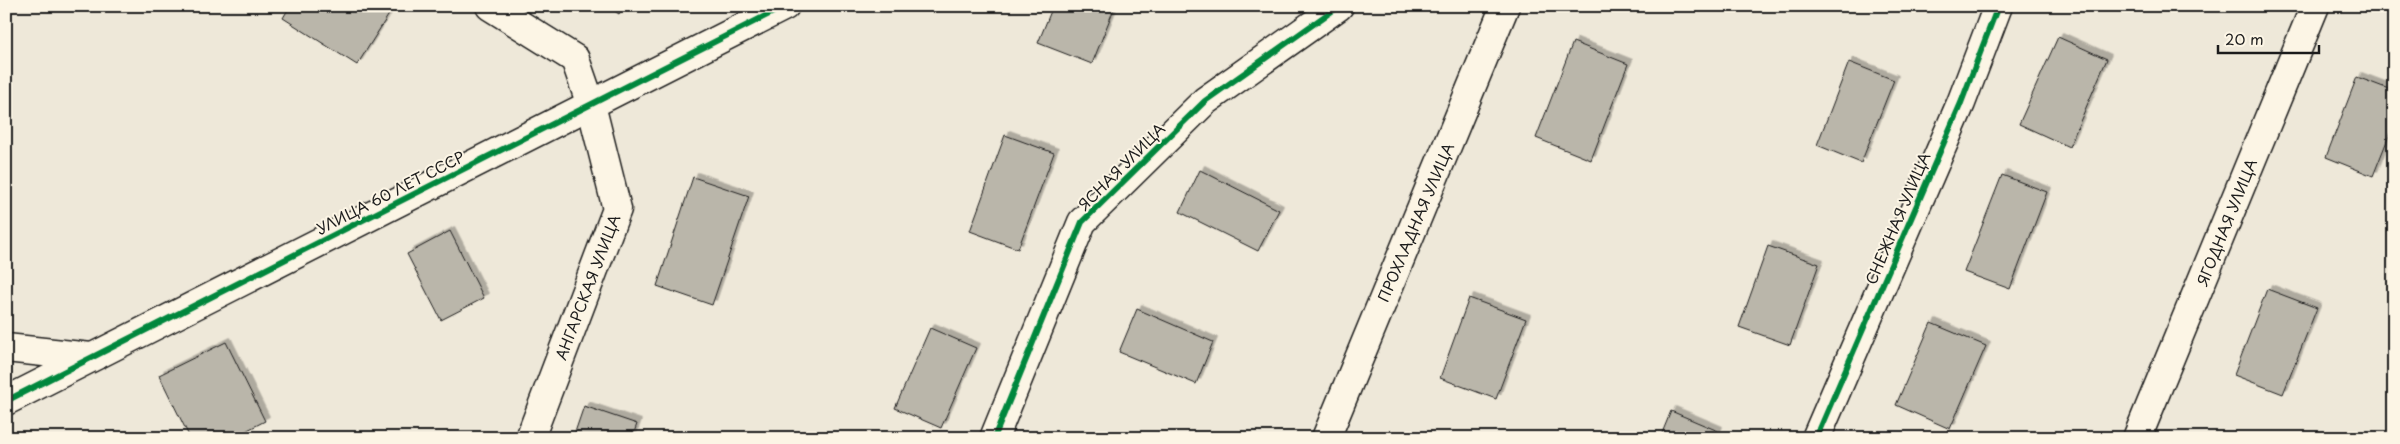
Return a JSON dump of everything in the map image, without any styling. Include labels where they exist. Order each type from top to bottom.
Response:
[{"type":"street","name":"АНГАРСКАЯ УЛИЦА","points":[[490,6],[575,59],[591,104],[617,209],[530,438]]},
{"type":"street","name":"УЛИЦА 60 ЛЕТ СССР","points":[[6,400],[785,6]]},
{"type":"street","name":"ЯСНАЯ УЛИЦА","points":[[994,438],[1082,222],[1205,101],[1338,6]]},
{"type":"street","name":"ПРОХЛАДНАЯ УЛИЦА","points":[[1326,438],[1505,6]]},
{"type":"street","name":"СНЕЖНАЯ УЛИЦА","points":[[1816,438],[1960,104],[1998,6]]},
{"type":"street","name":"ЯГОДНАЯ УЛИЦА","points":[[2138,438],[2315,6]]},
{"type":"street","points":[[6,348],[91,357]]},
{"type":"building","points":[[290,6],[390,6],[393,8],[357,65],[283,18]]},
{"type":"building","points":[[607,6],[624,6],[619,14]]},
{"type":"building","points":[[1053,6],[1115,6],[1092,64],[1038,43]]},
{"type":"building","points":[[2058,37],[2107,59],[2069,147],[2019,124]]},
{"type":"building","points":[[1573,42],[1628,64],[1591,160],[1536,138]]},
{"type":"building","points":[[1849,62],[1894,80],[1861,163],[1817,145]]},
{"type":"building","points":[[2357,77],[2394,91],[2394,123],[2373,176],[2326,157]]},
{"type":"building","points":[[1005,135],[1054,153],[1018,249],[970,231]]},
{"type":"building","points":[[1200,170],[1279,210],[1258,251],[1180,212]]},
{"type":"building","points":[[2002,175],[2047,192],[2010,289],[1964,272]]},
{"type":"building","points":[[693,177],[749,196],[712,305],[657,286]]},
{"type":"building","points":[[450,231],[484,298],[441,320],[407,254]]},
{"type":"building","points":[[1768,246],[1819,264],[1790,345],[1739,327]]},
{"type":"building","points":[[2267,289],[2317,308],[2283,394],[2234,375]]},
{"type":"building","points":[[1469,298],[1526,319],[1496,399],[1440,378]]},
{"type":"building","points":[[1137,309],[1213,342],[1196,384],[1119,352]]},
{"type":"building","points":[[1931,323],[1986,346],[1950,429],[1896,405]]},
{"type":"building","points":[[930,328],[976,348],[941,428],[895,408]]},
{"type":"building","points":[[226,342],[265,421],[232,438],[190,438],[159,375]]},
{"type":"building","points":[[584,406],[637,424],[632,438],[573,438]]},
{"type":"building","points":[[1671,411],[1718,431],[1715,438],[1660,438]]},
{"type":"cycle path","points":[[6,401],[785,6]]},
{"type":"cycle path","points":[[994,438],[1082,222],[1205,101],[1339,6]]},
{"type":"cycle path","points":[[1816,438],[1961,103],[1998,6]]}]
